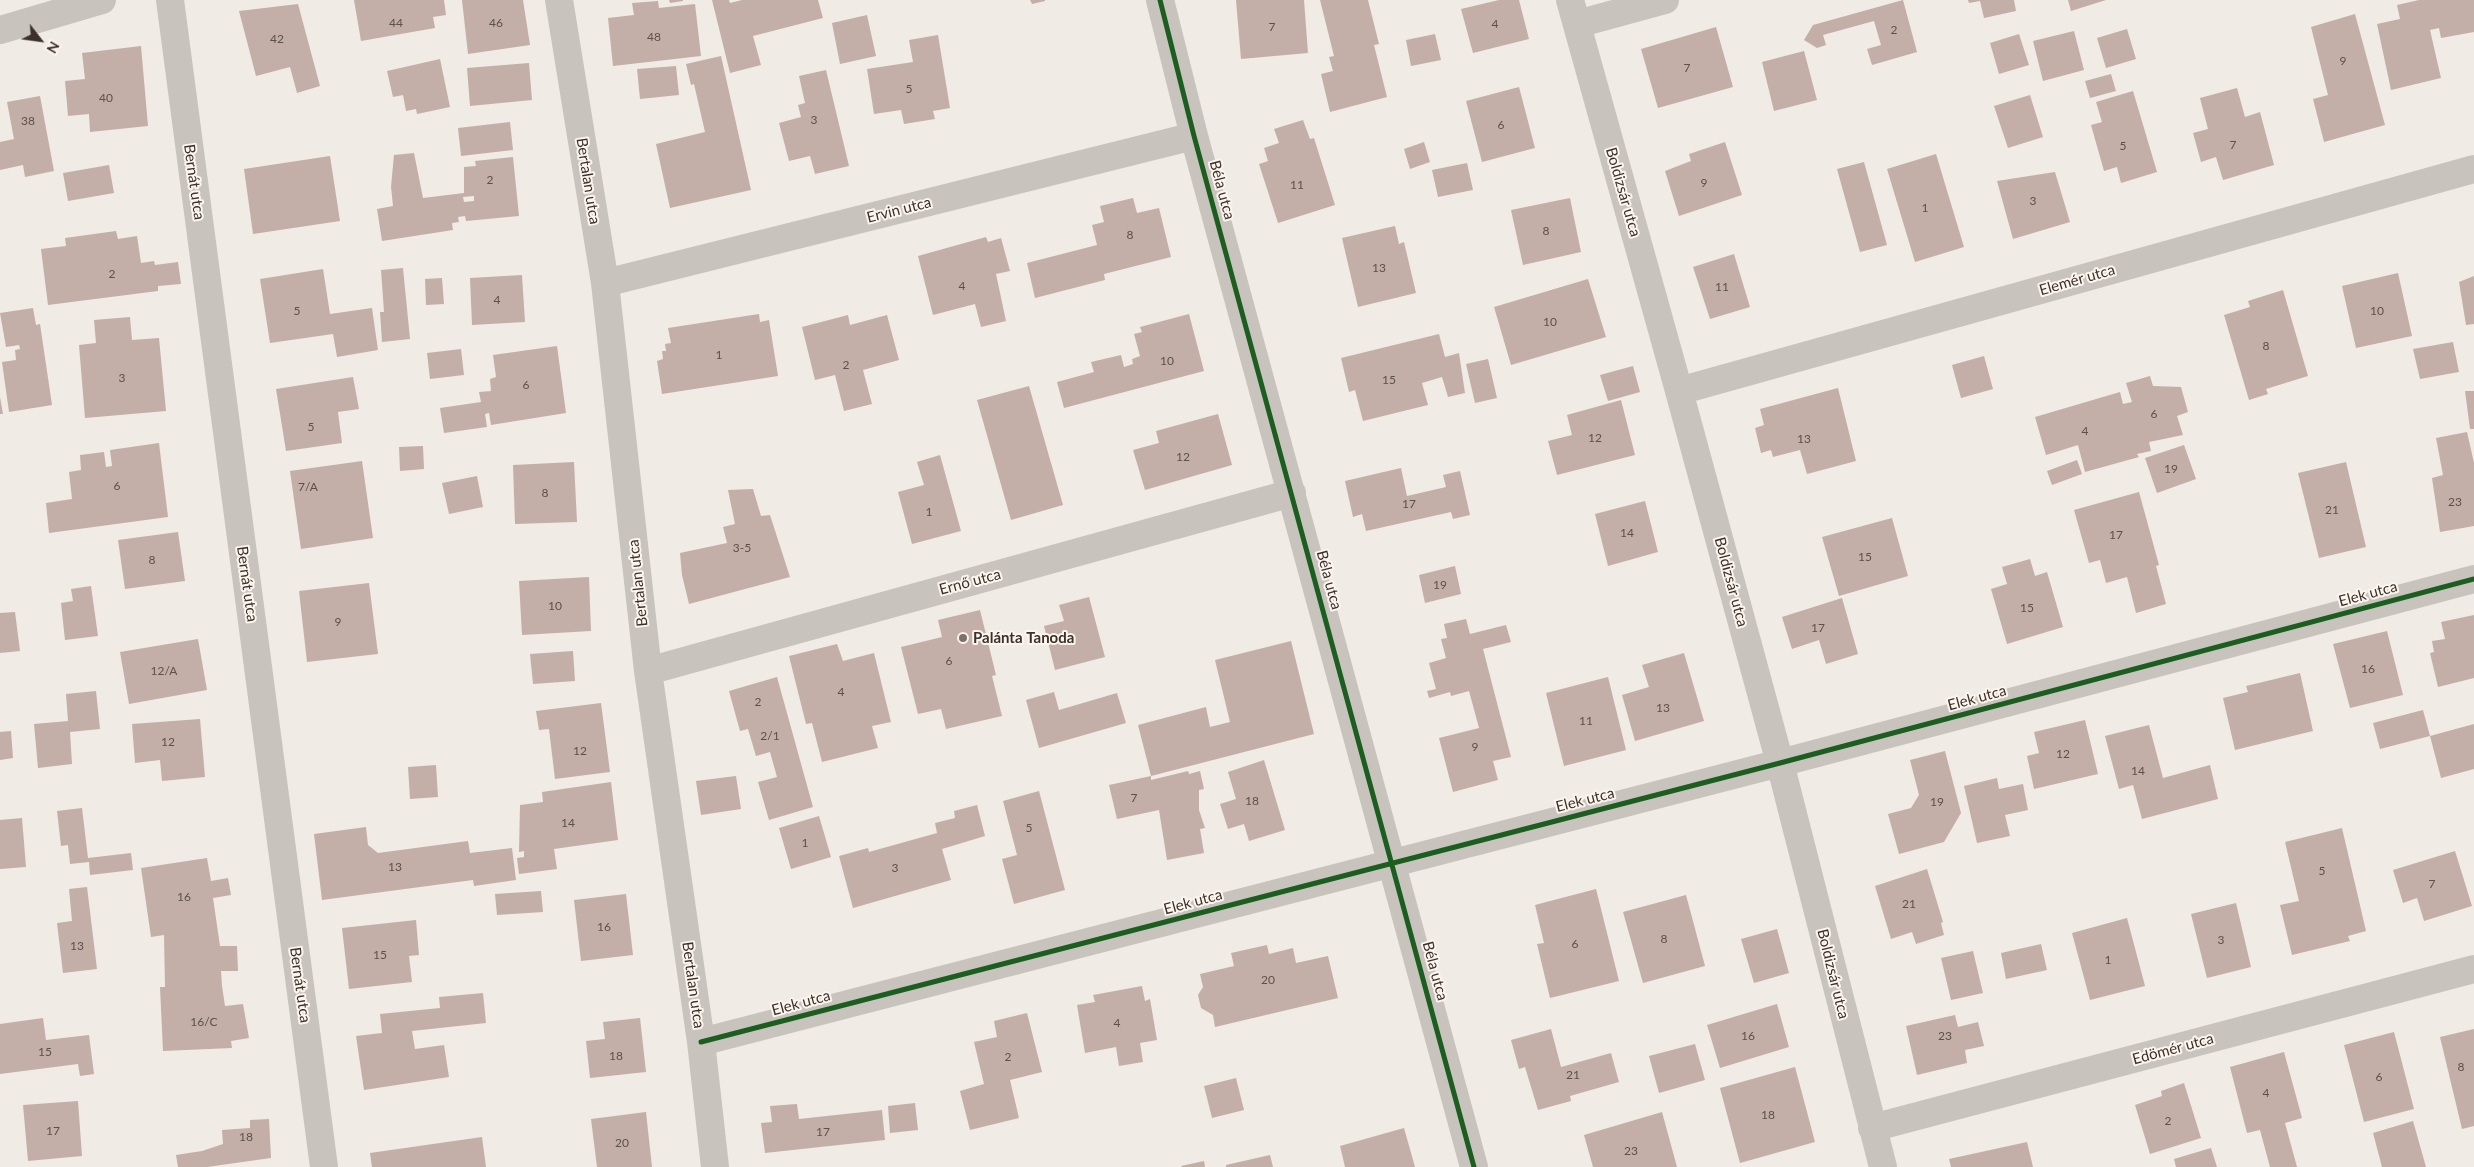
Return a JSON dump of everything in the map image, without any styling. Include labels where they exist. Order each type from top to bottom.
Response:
[{"type":"street","points":[[0,30],[102,0]]},
{"type":"street","name":"Bernát utca","points":[[170,0],[324,1167]]},
{"type":"street","name":"Bertalan utca","points":[[559,0],[605,283],[648,671],[701,1042],[715,1167]]},
{"type":"street","name":"Béla utca","points":[[1160,0],[1194,136],[1393,862],[1474,1167]]},
{"type":"street","points":[[1573,12],[1665,0]]},
{"type":"street","name":"Boldizsár utca","points":[[1573,12],[1780,763],[1883,1167]]},
{"type":"street","name":"Ervin utca","points":[[605,283],[1194,136]]},
{"type":"street","name":"Elemér utca","points":[[1679,391],[2474,169]]},
{"type":"street","name":"Ernő utca","points":[[648,671],[1292,493]]},
{"type":"street","name":"Elek utca","points":[[701,1042],[1780,763],[2474,579]]},
{"type":"street","name":"Edömér utca","points":[[1872,1128],[2474,969]]},
{"type":"building","points":[[354,0],[444,0],[446,15],[433,17],[435,28],[361,41]]},
{"type":"building","points":[[462,0],[523,0],[530,45],[468,54]]},
{"type":"building","points":[[669,0],[683,0],[683,1],[670,3]]},
{"type":"building","points":[[712,0],[729,0],[730,3],[742,0],[818,0],[823,18],[753,36],[761,65],[730,73]]},
{"type":"building","points":[[1030,0],[1045,0],[1045,1],[1032,4]]},
{"type":"building","points":[[1236,0],[1304,0],[1308,53],[1241,59]]},
{"type":"building","points":[[1320,0],[1368,0],[1379,44],[1374,45],[1387,97],[1330,112],[1321,74],[1333,71],[1329,57],[1334,56]]},
{"type":"building","points":[[1499,0],[1519,0],[1529,39],[1473,53],[1461,9]]},
{"type":"building","points":[[1903,0],[1917,52],[1872,65],[1867,49],[1881,45],[1874,21],[1823,35],[1826,45],[1817,48],[1804,40],[1813,25]]},
{"type":"building","points":[[1968,0],[2014,0],[2016,11],[1984,18],[1980,1],[1969,3]]},
{"type":"building","points":[[2068,0],[2106,0],[2071,11]]},
{"type":"building","points":[[2419,0],[2474,0],[2474,32],[2441,38],[2439,28],[2430,30],[2441,78],[2391,90],[2377,24],[2400,19],[2397,5]]},
{"type":"building","points":[[658,1],[659,8],[695,4],[701,56],[613,66],[608,18],[634,15],[632,3]]},
{"type":"building","points":[[298,4],[320,86],[297,93],[290,67],[256,76],[239,11]]},
{"type":"building","points":[[2355,14],[2385,125],[2324,142],[2313,99],[2328,95],[2311,27]]},
{"type":"building","points":[[867,15],[876,56],[840,64],[832,23]]},
{"type":"building","points":[[1716,27],[1733,87],[1658,108],[1641,49]]},
{"type":"building","points":[[2127,29],[2136,59],[2106,68],[2097,38]]},
{"type":"building","points":[[2074,31],[2084,70],[2043,81],[2033,41]]},
{"type":"building","points":[[1435,34],[1441,60],[1411,66],[1406,40]]},
{"type":"building","points":[[2019,34],[2029,65],[1999,74],[1990,43]]},
{"type":"building","points":[[938,35],[950,108],[933,111],[935,119],[904,124],[901,110],[874,114],[867,69],[913,62],[909,40]]},
{"type":"building","points":[[141,46],[148,126],[90,132],[89,114],[68,116],[65,81],[85,79],[82,53]]},
{"type":"building","points":[[1804,51],[1817,100],[1774,111],[1762,62]]},
{"type":"building","points":[[721,56],[751,190],[670,208],[656,144],[705,132],[694,84],[691,85],[686,64]]},
{"type":"building","points":[[440,59],[450,107],[417,114],[416,109],[406,111],[403,95],[393,97],[387,71]]},
{"type":"building","points":[[529,63],[532,100],[470,106],[467,68]]},
{"type":"building","points":[[676,66],[679,95],[640,99],[637,69]]},
{"type":"building","points":[[826,70],[849,166],[815,174],[810,156],[789,161],[779,123],[801,117],[798,105],[805,103],[799,76]]},
{"type":"building","points":[[2111,74],[2116,91],[2090,98],[2085,81]]},
{"type":"building","points":[[1519,87],[1535,148],[1482,162],[1466,101]]},
{"type":"building","points":[[2237,88],[2245,117],[2260,112],[2274,165],[2223,180],[2216,157],[2201,162],[2193,133],[2208,129],[2200,98]]},
{"type":"building","points":[[2133,91],[2157,172],[2121,183],[2117,167],[2104,171],[2091,125],[2102,122],[2096,102]]},
{"type":"building","points":[[2030,95],[2043,137],[2008,148],[1994,106]]},
{"type":"building","points":[[40,96],[54,171],[25,177],[23,165],[0,170],[0,142],[14,139],[7,102]]},
{"type":"building","points":[[1303,120],[1310,139],[1314,138],[1335,205],[1278,223],[1259,164],[1268,161],[1264,148],[1279,143],[1274,129]]},
{"type":"building","points":[[510,122],[513,150],[461,156],[458,128]]},
{"type":"building","points":[[1424,142],[1430,162],[1410,169],[1404,149]]},
{"type":"building","points":[[1725,142],[1742,195],[1679,216],[1665,171],[1691,161],[1689,154]]},
{"type":"building","points":[[414,153],[423,198],[464,193],[464,167],[476,166],[475,161],[513,157],[519,216],[466,221],[465,216],[458,217],[459,222],[452,223],[453,230],[382,241],[377,209],[393,206],[391,187],[394,155]],"holes":[[[474,196],[474,201],[464,202],[463,197]]]},
{"type":"building","points":[[1936,154],[1964,247],[1915,262],[1887,169]]},
{"type":"building","points":[[330,156],[340,221],[253,234],[244,169]]},
{"type":"building","points":[[1864,162],[1887,245],[1860,252],[1837,169]]},
{"type":"building","points":[[1467,163],[1473,190],[1438,197],[1432,170]]},
{"type":"building","points":[[109,165],[114,193],[68,201],[63,173]]},
{"type":"building","points":[[2055,172],[2070,222],[2013,239],[1997,181]]},
{"type":"building","points":[[1133,198],[1137,213],[1159,208],[1171,257],[1104,274],[1105,280],[1035,298],[1027,263],[1097,245],[1092,225],[1104,222],[1100,206]]},
{"type":"building","points":[[1570,198],[1581,252],[1523,265],[1511,210]]},
{"type":"building","points":[[1395,226],[1399,244],[1404,242],[1416,293],[1358,307],[1342,238]]},
{"type":"building","points":[[116,231],[118,239],[137,236],[141,263],[154,261],[155,265],[178,262],[181,284],[158,286],[158,291],[48,305],[41,249],[66,246],[65,238]]},
{"type":"building","points":[[986,237],[988,242],[1001,238],[1010,271],[996,274],[1006,321],[981,327],[975,304],[933,315],[918,256]]},
{"type":"building","points":[[1734,254],[1750,307],[1710,319],[1693,267]]},
{"type":"building","points":[[403,268],[410,339],[382,342],[380,312],[384,312],[381,270]]},
{"type":"building","points":[[323,269],[330,314],[372,308],[378,350],[337,357],[333,334],[270,343],[260,279]]},
{"type":"building","points":[[2398,273],[2412,336],[2356,348],[2342,286]]},
{"type":"building","points":[[522,275],[525,322],[472,325],[470,278]]},
{"type":"building","points":[[2474,276],[2474,324],[2466,325],[2459,282]]},
{"type":"building","points":[[442,278],[444,304],[426,305],[425,279]]},
{"type":"building","points":[[1588,279],[1606,337],[1511,365],[1494,307]]},
{"type":"building","points":[[2283,290],[2308,376],[2266,389],[2268,394],[2249,400],[2224,315],[2250,307],[2248,301]]},
{"type":"building","points":[[33,308],[36,325],[40,324],[52,405],[9,412],[2,362],[16,360],[15,350],[20,349],[19,345],[6,347],[0,313]]},
{"type":"building","points":[[759,314],[760,322],[769,320],[778,376],[662,394],[657,361],[663,359],[662,351],[666,351],[665,344],[671,343],[668,328]]},
{"type":"building","points":[[1189,314],[1204,371],[1064,408],[1057,382],[1094,372],[1091,362],[1121,355],[1124,367],[1133,364],[1132,359],[1140,356],[1134,334],[1142,332],[1140,327]]},
{"type":"building","points":[[848,315],[850,325],[887,315],[899,360],[863,370],[872,404],[844,411],[835,375],[815,380],[802,327]]},
{"type":"building","points":[[130,317],[132,340],[159,338],[166,411],[85,418],[79,345],[96,343],[94,320]]},
{"type":"building","points":[[1439,334],[1445,357],[1459,353],[1465,393],[1448,397],[1442,377],[1422,383],[1428,405],[1363,421],[1355,390],[1349,392],[1341,358]]},
{"type":"building","points":[[2453,342],[2459,372],[2420,379],[2413,349]]},
{"type":"building","points":[[557,346],[566,413],[491,425],[489,413],[485,414],[487,427],[444,433],[440,408],[481,402],[479,392],[491,391],[490,379],[496,377],[493,355]]},
{"type":"building","points":[[461,349],[464,375],[430,379],[427,353]]},
{"type":"building","points":[[1984,356],[1993,389],[1961,398],[1952,365]]},
{"type":"building","points":[[1488,359],[1497,398],[1475,403],[1466,364]]},
{"type":"building","points":[[1633,366],[1640,392],[1608,401],[1600,375]]},
{"type":"building","points":[[2150,376],[2153,386],[2181,387],[2188,412],[2177,416],[2183,435],[2149,442],[2151,451],[2137,454],[2139,457],[2085,472],[2078,445],[2046,455],[2035,417],[2120,392],[2123,404],[2132,402],[2126,383]]},
{"type":"building","points":[[353,377],[359,409],[338,412],[342,443],[286,451],[276,389]]},
{"type":"building","points":[[1029,386],[1063,505],[1011,520],[977,400]]},
{"type":"building","points":[[1838,388],[1856,461],[1807,474],[1800,450],[1773,457],[1771,450],[1761,453],[1755,428],[1764,425],[1760,409]]},
{"type":"building","points":[[2465,391],[2474,391],[2474,429],[2470,429]]},
{"type":"building","points":[[0,397],[3,414],[0,414]]},
{"type":"building","points":[[1621,400],[1635,455],[1557,475],[1548,441],[1572,435],[1567,415]]},
{"type":"building","points":[[1218,414],[1232,465],[1145,490],[1133,450],[1159,443],[1156,431]]},
{"type":"building","points":[[2467,432],[2474,463],[2474,526],[2440,532],[2432,478],[2443,475],[2436,438]]},
{"type":"building","points":[[159,443],[168,517],[49,533],[46,503],[72,499],[69,472],[81,470],[80,455],[104,452],[106,467],[112,466],[110,450]]},
{"type":"building","points":[[2184,445],[2196,479],[2157,493],[2145,458]]},
{"type":"building","points":[[423,446],[424,469],[400,471],[399,447]]},
{"type":"building","points":[[940,455],[961,531],[912,544],[898,492],[924,485],[917,462]]},
{"type":"building","points":[[2077,460],[2082,474],[2052,485],[2047,471]]},
{"type":"building","points":[[362,461],[373,538],[301,549],[290,471]]},
{"type":"building","points":[[574,462],[577,522],[515,524],[513,465]]},
{"type":"building","points":[[2346,462],[2366,547],[2319,558],[2298,473]]},
{"type":"building","points":[[1401,468],[1407,496],[1446,487],[1443,475],[1460,471],[1470,515],[1453,519],[1451,512],[1366,531],[1362,514],[1353,517],[1345,481]]},
{"type":"building","points":[[477,476],[483,507],[449,514],[442,483]]},
{"type":"building","points":[[753,489],[761,516],[770,515],[790,577],[689,604],[682,575],[680,553],[727,543],[723,527],[735,524],[728,490]]},
{"type":"building","points":[[2139,492],[2159,565],[2156,566],[2166,604],[2136,613],[2127,577],[2106,583],[2100,560],[2089,563],[2074,510]]},
{"type":"building","points":[[1645,501],[1658,552],[1608,566],[1595,514]]},
{"type":"building","points":[[1892,518],[1908,576],[1839,596],[1822,537]]},
{"type":"building","points":[[178,532],[185,581],[125,589],[118,540]]},
{"type":"building","points":[[2030,559],[2035,576],[2047,572],[2063,627],[2007,644],[1991,589],[2007,584],[2002,567]]},
{"type":"building","points":[[1455,566],[1461,594],[1425,603],[1419,575]]},
{"type":"building","points":[[589,577],[591,631],[522,635],[519,581]]},
{"type":"building","points":[[369,583],[378,654],[307,662],[299,591]]},
{"type":"building","points":[[91,586],[98,636],[65,640],[61,603],[73,601],[71,589]]},
{"type":"building","points":[[1089,597],[1105,657],[1055,670],[1044,626],[1064,621],[1059,605]]},
{"type":"building","points":[[1842,598],[1858,654],[1826,664],[1819,640],[1792,649],[1782,617]]},
{"type":"building","points":[[980,610],[996,675],[992,676],[1002,716],[946,729],[941,709],[918,714],[901,647],[942,637],[938,620]]},
{"type":"building","points":[[15,612],[20,651],[0,653],[0,613]]},
{"type":"building","points":[[2474,615],[2474,678],[2438,687],[2430,653],[2434,652],[2432,641],[2445,639],[2441,622]]},
{"type":"building","points":[[1466,619],[1470,634],[1506,625],[1511,642],[1483,649],[1511,757],[1493,761],[1498,780],[1453,792],[1439,738],[1479,728],[1469,691],[1451,696],[1450,692],[1429,698],[1427,691],[1436,689],[1429,663],[1446,658],[1441,639],[1447,638],[1444,624]]},
{"type":"building","points":[[2387,631],[2403,695],[2350,708],[2333,644]]},
{"type":"building","points":[[198,639],[207,690],[129,704],[120,652]]},
{"type":"building","points":[[1291,641],[1314,734],[1151,776],[1138,725],[1206,707],[1210,727],[1230,722],[1215,660]]},
{"type":"building","points":[[837,644],[843,661],[874,653],[891,722],[872,726],[878,748],[822,762],[812,723],[806,724],[789,656]]},
{"type":"building","points":[[573,651],[575,681],[533,684],[530,654]]},
{"type":"building","points":[[1684,653],[1704,721],[1635,741],[1622,695],[1649,687],[1642,665]]},
{"type":"building","points":[[2300,673],[2313,731],[2235,750],[2223,698],[2248,692],[2246,686]]},
{"type":"building","points":[[777,677],[813,807],[769,820],[758,782],[777,777],[770,752],[756,756],[748,729],[740,731],[729,691]]},
{"type":"building","points":[[1608,677],[1626,750],[1564,766],[1546,693]]},
{"type":"building","points":[[96,691],[100,729],[70,732],[72,764],[38,768],[34,724],[68,721],[66,694]]},
{"type":"building","points":[[1054,692],[1059,710],[1117,693],[1126,723],[1039,748],[1026,700]]},
{"type":"building","points":[[601,703],[610,772],[555,779],[549,729],[539,730],[536,711]]},
{"type":"building","points":[[2423,710],[2430,736],[2380,749],[2373,723]]},
{"type":"building","points":[[200,719],[205,777],[162,781],[160,760],[135,763],[132,724]]},
{"type":"building","points":[[2085,720],[2098,774],[2034,789],[2027,756],[2039,753],[2034,732]]},
{"type":"building","points":[[2474,724],[2474,769],[2441,778],[2430,736]]},
{"type":"building","points":[[2149,725],[2163,778],[2210,765],[2218,799],[2142,819],[2133,785],[2119,789],[2105,736]]},
{"type":"building","points":[[11,731],[13,758],[0,760],[0,732]]},
{"type":"building","points":[[1945,751],[1961,813],[1944,842],[1899,854],[1888,814],[1911,808],[1919,795],[1910,760]]},
{"type":"building","points":[[1264,760],[1285,830],[1249,841],[1244,824],[1228,829],[1220,804],[1236,799],[1228,772]]},
{"type":"building","points":[[436,765],[438,797],[410,799],[408,767]]},
{"type":"building","points":[[1188,771],[1189,774],[1200,771],[1204,789],[1199,790],[1199,810],[1205,828],[1200,829],[1204,853],[1167,860],[1159,810],[1117,819],[1109,785],[1151,776],[1151,780]]},
{"type":"building","points":[[736,776],[741,809],[701,815],[696,781]]},
{"type":"building","points":[[1997,778],[1999,789],[2023,784],[2028,810],[2005,815],[2010,836],[1977,843],[1964,786]]},
{"type":"building","points":[[611,782],[618,840],[554,849],[557,869],[519,874],[517,858],[524,857],[524,851],[519,852],[520,805],[543,802],[542,792]]},
{"type":"building","points":[[1039,791],[1065,890],[1014,904],[1002,859],[1017,855],[1003,801]]},
{"type":"building","points":[[977,805],[985,836],[942,849],[951,880],[853,908],[839,856],[868,848],[869,852],[937,833],[935,823],[955,818],[954,811]]},
{"type":"building","points":[[82,808],[88,858],[131,853],[133,870],[90,875],[89,862],[70,864],[68,845],[61,846],[57,811]]},
{"type":"building","points":[[819,816],[831,857],[791,869],[779,828]]},
{"type":"building","points":[[22,818],[26,867],[0,869],[0,820]]},
{"type":"building","points":[[366,827],[368,845],[378,853],[468,841],[470,853],[512,848],[516,880],[474,886],[473,880],[322,900],[314,834]]},
{"type":"building","points":[[2342,828],[2366,931],[2348,936],[2350,941],[2292,955],[2280,905],[2299,901],[2285,842]]},
{"type":"building","points":[[2455,851],[2472,906],[2424,921],[2417,898],[2403,903],[2393,870]]},
{"type":"building","points":[[207,858],[211,881],[228,878],[231,895],[213,898],[220,946],[237,946],[238,971],[221,971],[225,1006],[243,1004],[249,1038],[231,1041],[232,1048],[163,1051],[160,987],[165,987],[164,935],[151,937],[141,868]]},
{"type":"building","points":[[1927,869],[1943,922],[1941,923],[1944,935],[1916,944],[1912,932],[1891,939],[1875,886]]},
{"type":"building","points":[[87,887],[97,969],[63,973],[57,923],[72,921],[69,889]]},
{"type":"building","points":[[1596,889],[1619,981],[1550,998],[1537,944],[1544,943],[1535,905]]},
{"type":"building","points":[[541,891],[543,912],[497,915],[495,894]]},
{"type":"building","points":[[626,894],[633,955],[581,961],[574,900]]},
{"type":"building","points":[[1686,895],[1705,966],[1643,983],[1623,912]]},
{"type":"building","points":[[2236,903],[2251,967],[2207,978],[2191,914]]},
{"type":"building","points":[[2127,918],[2145,986],[2090,1000],[2072,933]]},
{"type":"building","points":[[416,920],[419,955],[409,956],[412,982],[349,989],[342,928]]},
{"type":"building","points":[[1777,929],[1789,973],[1754,983],[1741,939]]},
{"type":"building","points":[[2041,944],[2047,970],[2006,979],[2001,953]]},
{"type":"building","points":[[1267,945],[1269,954],[1293,948],[1296,963],[1328,956],[1338,998],[1215,1027],[1213,1015],[1201,1008],[1198,995],[1203,987],[1200,974],[1234,966],[1231,953]]},
{"type":"building","points":[[1973,951],[1983,993],[1951,1000],[1941,958]]},
{"type":"building","points":[[1142,986],[1145,1001],[1150,999],[1157,1040],[1140,1043],[1143,1062],[1119,1066],[1116,1047],[1085,1053],[1077,1005],[1095,1002],[1093,995]]},
{"type":"building","points":[[483,993],[486,1023],[412,1031],[415,1049],[444,1045],[449,1077],[364,1090],[356,1036],[382,1033],[380,1014],[440,1008],[439,997]]},
{"type":"building","points":[[1777,1004],[1789,1047],[1720,1068],[1707,1025]]},
{"type":"building","points":[[1027,1013],[1042,1072],[1010,1080],[1019,1118],[970,1130],[960,1091],[984,1084],[974,1042],[997,1037],[994,1021]]},
{"type":"building","points":[[1955,1015],[1958,1027],[1978,1022],[1984,1046],[1965,1050],[1967,1063],[1917,1075],[1906,1026]]},
{"type":"building","points":[[43,1018],[46,1040],[89,1035],[94,1074],[80,1076],[78,1064],[0,1074],[0,1024]]},
{"type":"building","points":[[640,1018],[646,1072],[590,1078],[586,1041],[605,1039],[603,1022]]},
{"type":"building","points":[[1551,1029],[1561,1067],[1611,1053],[1619,1082],[1570,1096],[1571,1101],[1538,1110],[1525,1067],[1519,1069],[1511,1040]]},
{"type":"building","points":[[2474,1029],[2474,1126],[2462,1129],[2440,1037]]},
{"type":"building","points":[[2394,1032],[2414,1109],[2364,1122],[2344,1045]]},
{"type":"building","points":[[1695,1044],[1705,1080],[1659,1093],[1649,1056]]},
{"type":"building","points":[[2284,1052],[2302,1118],[2285,1123],[2297,1167],[2270,1167],[2260,1130],[2247,1133],[2230,1067]]},
{"type":"building","points":[[1795,1067],[1815,1142],[1740,1163],[1720,1088]]},
{"type":"building","points":[[1236,1078],[1244,1110],[1212,1118],[1204,1086]]},
{"type":"building","points":[[2184,1083],[2201,1138],[2150,1154],[2135,1105],[2162,1096],[2161,1091]]},
{"type":"building","points":[[78,1101],[82,1156],[28,1161],[23,1105]]},
{"type":"building","points":[[915,1103],[918,1130],[890,1133],[888,1106]]},
{"type":"building","points":[[797,1104],[799,1119],[882,1110],[885,1140],[765,1153],[761,1123],[772,1122],[770,1106]]},
{"type":"building","points":[[646,1112],[652,1167],[597,1167],[591,1119]]},
{"type":"building","points":[[1662,1112],[1677,1167],[1593,1167],[1584,1135]]},
{"type":"building","points":[[269,1119],[271,1158],[207,1167],[178,1167],[176,1155],[202,1151],[223,1144],[222,1130],[250,1128],[250,1120]]},
{"type":"building","points":[[2413,1121],[2426,1167],[2382,1167],[2373,1133]]},
{"type":"building","points":[[1404,1128],[1415,1167],[1345,1167],[1340,1146]]},
{"type":"building","points":[[482,1137],[486,1167],[372,1167],[370,1153]]},
{"type":"building","points":[[2027,1142],[2033,1167],[1951,1167],[1949,1159]]},
{"type":"building","points":[[2211,1148],[2217,1167],[2176,1167],[2174,1159]]},
{"type":"building","points":[[1270,1155],[1273,1167],[1226,1167],[1226,1165]]},
{"type":"building","points":[[1204,1161],[1205,1167],[1181,1166]]},
{"type":"cycle path","points":[[1160,0],[1194,136],[1474,1167]]},
{"type":"cycle path","points":[[701,1042],[1780,763],[2474,579]]},
{"type":"place","name":"Palánta Tanoda","points":[[963,638]]}]
